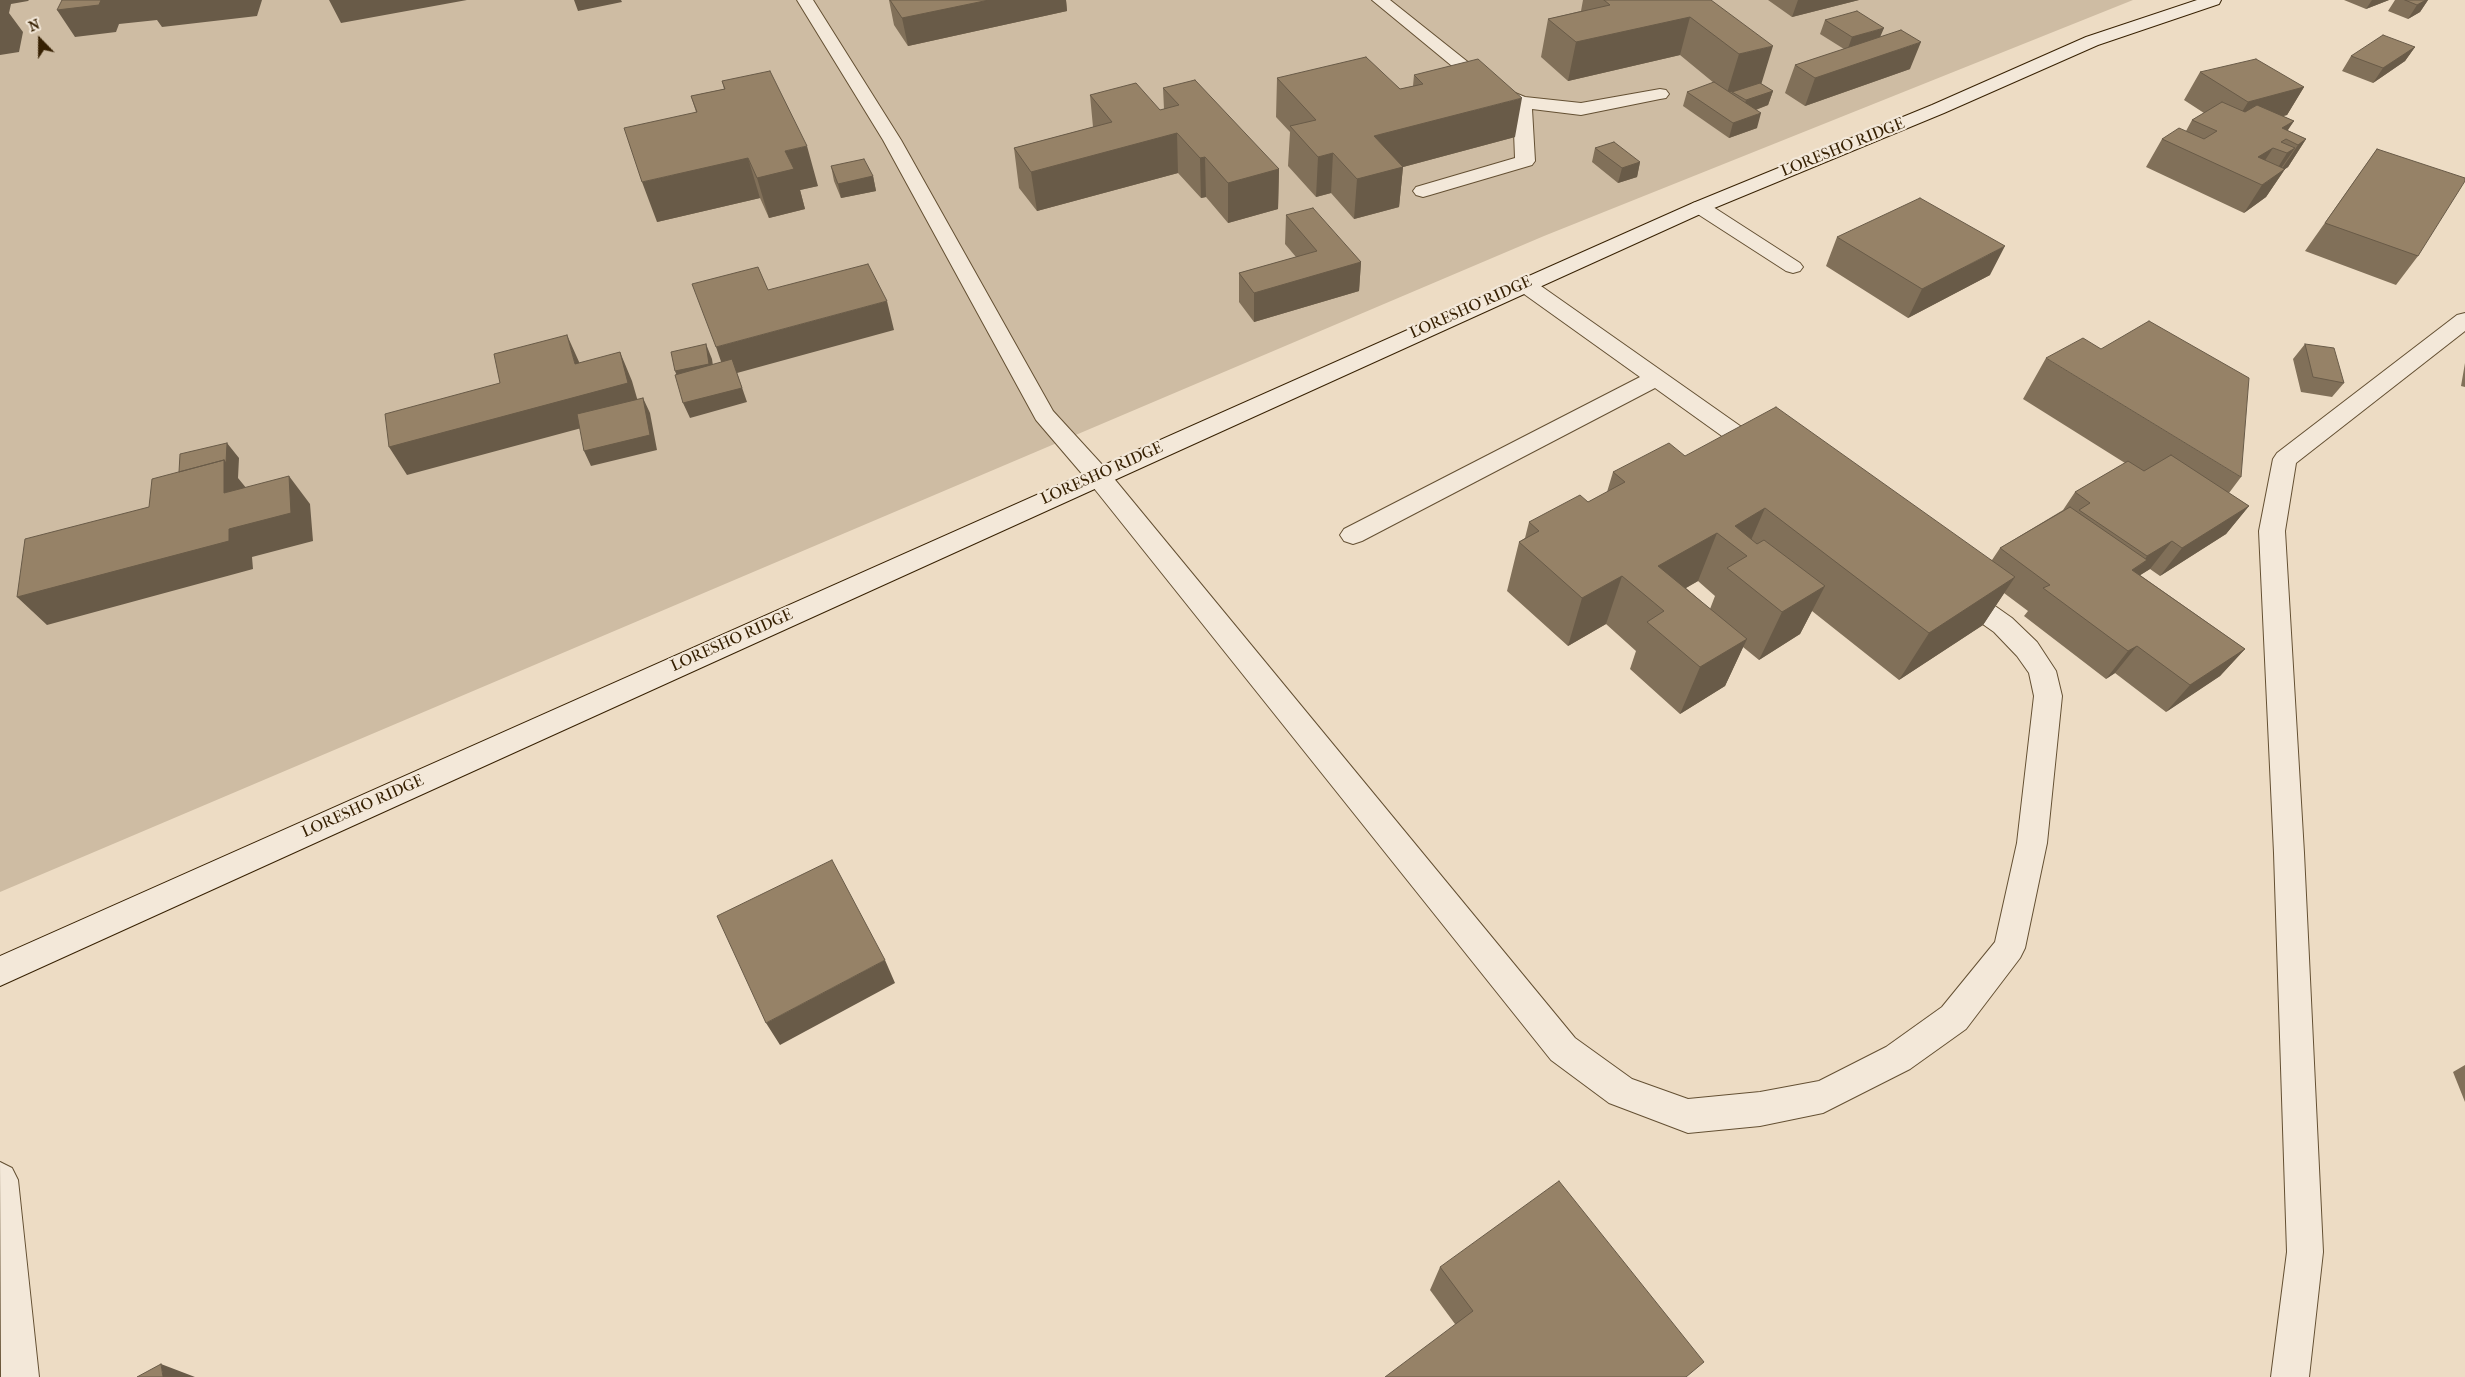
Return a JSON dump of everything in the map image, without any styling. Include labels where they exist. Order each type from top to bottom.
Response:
[{"type":"main road","points":[[805,0],[892,140],[1044,415],[1098,476],[1563,1049],[1621,1091],[1688,1116],[1760,1109],[1823,1097],[1898,1058],[1954,1018],[2009,948],[2032,843],[2048,696],[2042,671],[2027,649],[2003,624],[1938,579]]},
{"type":"main road","points":[[1380,0],[1492,90],[1522,102],[1581,109],[1660,94]]},
{"type":"main road","name":"LORESHO RIDGE","points":[[0,971],[1524,284],[1700,207],[1938,109],[2092,41],[2213,0]]},
{"type":"main road","points":[[1423,191],[1525,161],[1522,102]]},
{"type":"main road","points":[[1700,207],[1793,267]]},
{"type":"main road","points":[[1524,284],[1785,470]]},
{"type":"main road","points":[[2290,1377],[2305,1252],[2289,853],[2272,531],[2285,459],[2465,320]]},
{"type":"main road","points":[[1353,535],[1657,378]]},
{"type":"main road","points":[[0,1180],[20,1377]]},
{"type":"shaded area","points":[[0,0],[2133,0],[1544,236],[0,892]]},
{"type":"building","points":[[62,0],[101,0],[99,5],[57,10]]},
{"type":"building","points":[[890,0],[989,0],[902,18]]},
{"type":"building","points":[[1604,0],[1711,0],[1773,46],[1739,54],[1690,17],[1576,42],[1548,19],[1610,5]]},
{"type":"building","points":[[2405,0],[2426,0],[2417,5]]},
{"type":"building","points":[[1857,11],[1884,28],[1852,37],[1825,20]]},
{"type":"building","points":[[1901,30],[1921,42],[1815,78],[1795,65]]},
{"type":"building","points":[[2383,35],[2415,47],[2383,68],[2351,56]]},
{"type":"building","points":[[1366,57],[1400,89],[1423,84],[1414,75],[1478,59],[1522,98],[1374,136],[1403,167],[1357,179],[1333,153],[1318,157],[1290,126],[1316,120],[1277,78]]},
{"type":"building","points":[[2256,59],[2304,87],[2248,102],[2200,72]]},
{"type":"building","points":[[770,71],[807,146],[785,151],[794,169],[757,178],[748,158],[642,182],[624,128],[697,112],[691,96],[725,89],[722,81]]},
{"type":"building","points":[[1195,80],[1279,169],[1228,183],[1205,157],[1200,158],[1177,133],[1031,172],[1014,148],[1112,122],[1090,95],[1136,83],[1160,110],[1179,105],[1163,88]]},
{"type":"building","points":[[1714,82],[1761,113],[1733,123],[1687,92]]},
{"type":"building","points":[[1760,83],[1773,91],[1746,100],[1732,92]]},
{"type":"building","points":[[2222,102],[2245,112],[2257,105],[2294,121],[2282,128],[2306,139],[2298,145],[2286,139],[2281,142],[2295,148],[2287,153],[2273,148],[2258,157],[2285,169],[2262,185],[2162,139],[2179,128],[2204,139],[2217,131],[2192,120]]},
{"type":"building","points":[[1614,142],[1640,162],[1622,168],[1595,148]]},
{"type":"building","points":[[2377,149],[2465,178],[2465,181],[2418,256],[2325,223]]},
{"type":"building","points":[[864,159],[873,176],[838,184],[831,166]]},
{"type":"building","points":[[1920,198],[2005,246],[1922,289],[1837,237]]},
{"type":"building","points":[[1313,208],[1361,262],[1254,293],[1239,273],[1317,251],[1286,215]]},
{"type":"building","points":[[868,264],[887,301],[716,347],[692,284],[758,267],[768,290]]},
{"type":"building","points":[[2149,321],[2249,378],[2241,477],[2046,358],[2083,338],[2101,349]]},
{"type":"building","points":[[567,335],[575,364],[620,352],[628,383],[389,447],[385,414],[500,383],[494,354]]},
{"type":"building","points":[[706,344],[709,364],[675,371],[671,352]]},
{"type":"building","points":[[2305,344],[2334,348],[2344,383],[2313,377]]},
{"type":"building","points":[[732,359],[742,388],[683,403],[675,375]]},
{"type":"building","points":[[643,398],[650,435],[584,451],[577,414]]},
{"type":"building","points":[[1776,407],[2015,577],[1929,633],[1765,508],[1735,526],[1757,544],[1764,540],[1825,586],[1782,612],[1727,568],[1747,556],[1717,533],[1658,566],[1747,639],[1700,667],[1647,622],[1664,611],[1622,576],[1582,598],[1519,542],[1539,531],[1529,522],[1580,495],[1588,502],[1625,482],[1613,472],[1669,443],[1685,456]]},
{"type":"building","points":[[227,443],[226,463],[224,460],[179,472],[180,454]]},
{"type":"building","points":[[2171,455],[2249,506],[2182,548],[2172,541],[2147,556],[2079,510],[2090,503],[2075,492],[2128,461],[2144,471]]},
{"type":"building","points":[[224,460],[224,493],[289,476],[291,513],[229,529],[229,541],[17,597],[25,539],[149,507],[152,479]]},
{"type":"building","points":[[2070,507],[2147,560],[2132,570],[2245,649],[2190,685],[2137,646],[2128,651],[2043,588],[2050,585],[2000,548]]},
{"type":"building","points":[[832,860],[885,960],[766,1023],[717,916]]},
{"type":"building","points":[[1559,1181],[1704,1362],[1686,1377],[1385,1377],[1473,1311],[1440,1267]]},
{"type":"building","points":[[161,1364],[163,1377],[137,1377]]}]
